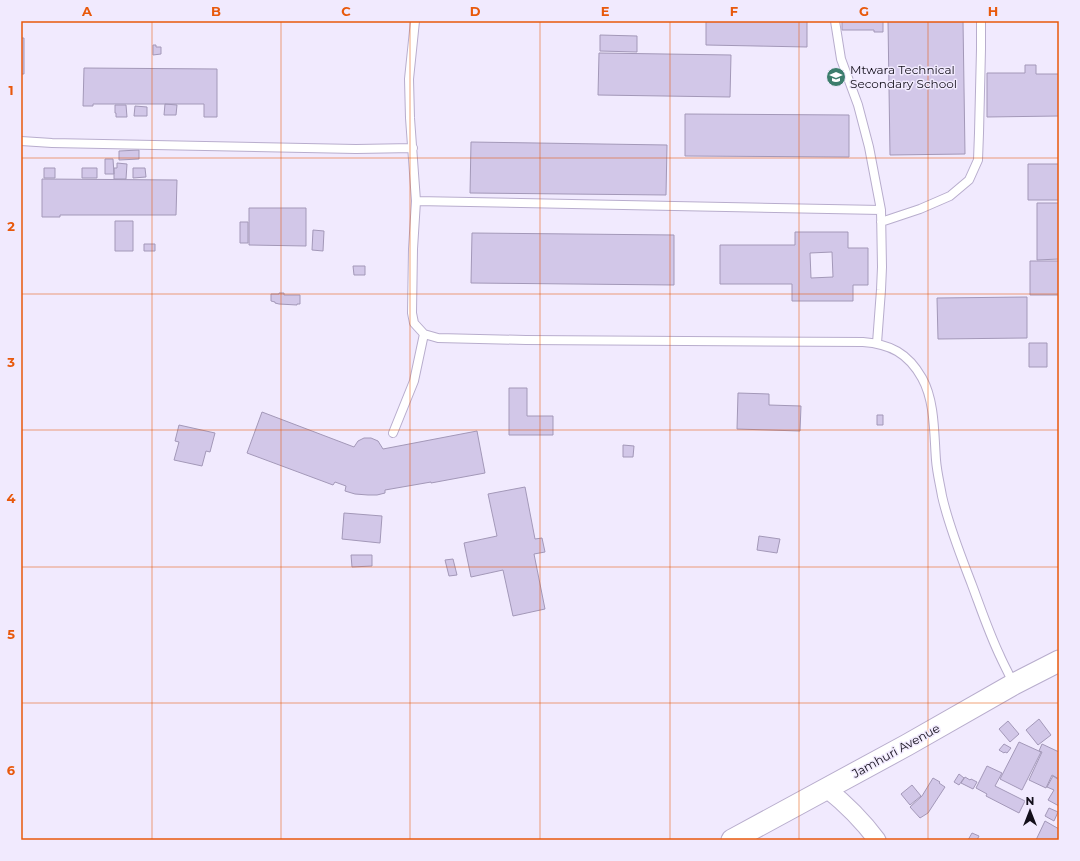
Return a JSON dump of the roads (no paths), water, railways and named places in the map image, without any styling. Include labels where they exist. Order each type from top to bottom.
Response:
[{"type":"street","name":"Jamhuri Avenue","points":[[732,840],[907,745],[1014,684],[1059,661]]},
{"type":"street","points":[[827,789],[855,813],[877,840]]},
{"type":"lane","points":[[415,21],[409,79],[410,118],[416,201],[413,249],[412,313],[414,323],[424,334],[438,338],[850,342],[877,343],[892,348],[912,363],[928,390],[933,420],[938,479],[956,544],[999,655],[1014,684]]},
{"type":"lane","points":[[834,21],[842,59],[858,105],[869,148],[880,210],[881,290],[877,343]]},
{"type":"lane","points":[[881,222],[920,209],[950,196],[969,180],[978,160],[982,49],[980,21]]},
{"type":"lane","points":[[21,141],[52,143],[356,149],[413,148]]},
{"type":"lane","points":[[416,201],[880,210]]},
{"type":"lane","points":[[392,433],[414,381],[424,334]]},
{"type":"place","name":"Mtwara Technical Secondary School","points":[[836,77]]}]
